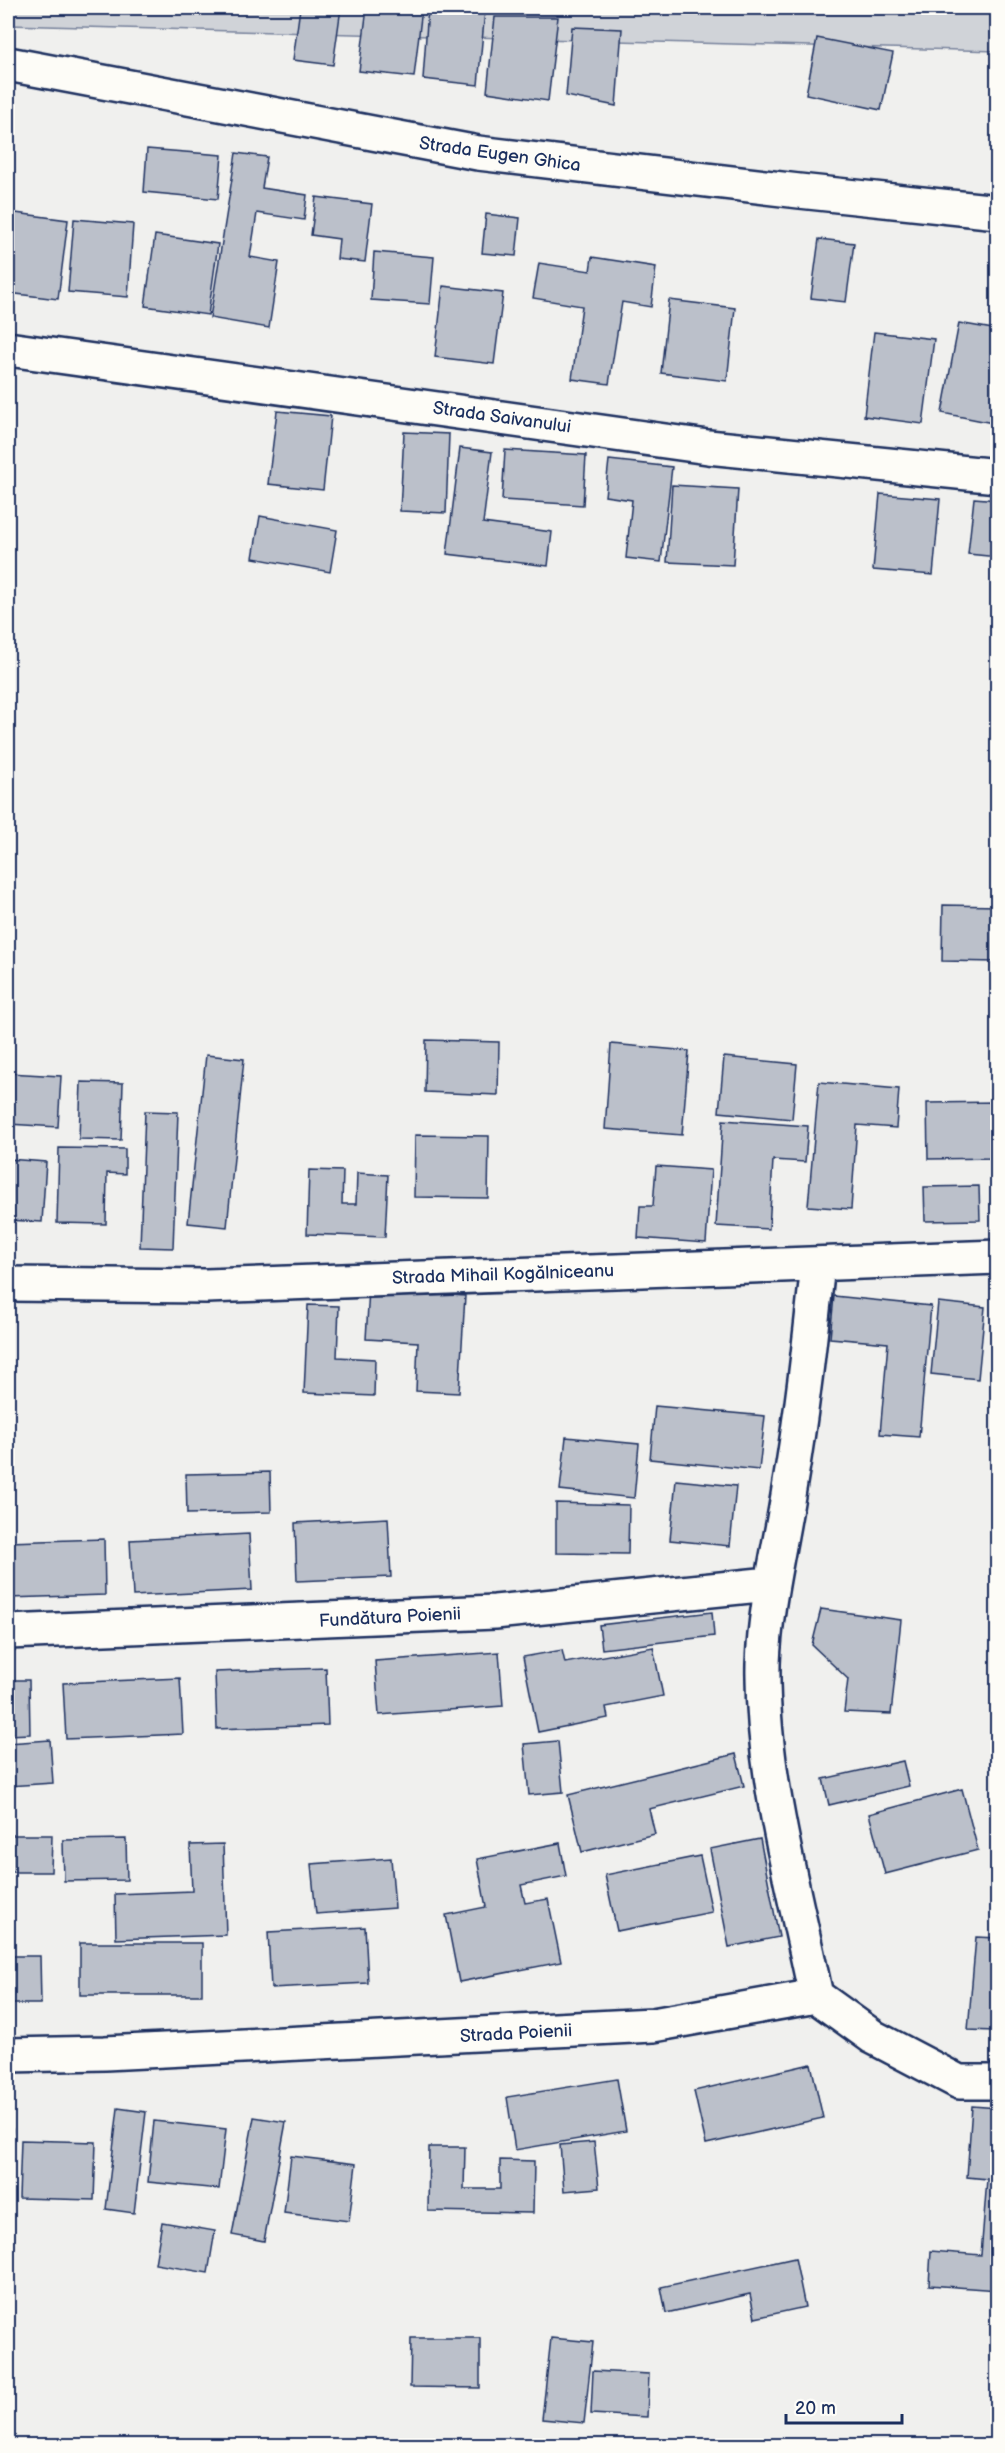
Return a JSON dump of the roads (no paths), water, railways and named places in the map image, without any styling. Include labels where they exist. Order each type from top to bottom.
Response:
[{"type":"street","name":"Strada Eugen Ghica","points":[[8,64],[478,153],[998,212]]},
{"type":"street","name":"Strada Saivanului","points":[[8,349],[708,447],[998,476]]},
{"type":"street","name":"Strada Mihail Kogălniceanu","points":[[8,1284],[206,1286],[998,1257]]},
{"type":"street","points":[[818,1264],[789,1491],[770,1584],[763,1665],[768,1765],[816,1996],[873,2037],[959,2082],[998,2082]]},
{"type":"street","name":"Fundătura Poienii","points":[[8,1632],[495,1612],[770,1584]]},
{"type":"street","name":"Strada Poienii","points":[[8,2055],[129,2052],[653,2025],[816,1996]]}]
